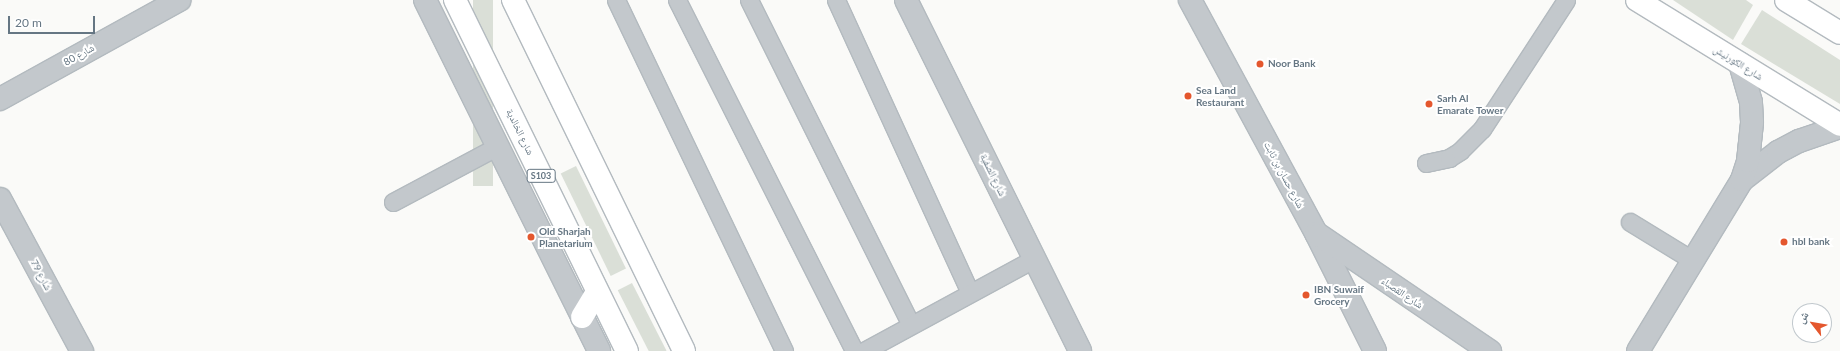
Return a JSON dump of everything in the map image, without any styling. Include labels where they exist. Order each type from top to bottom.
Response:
[{"type":"main road","name":"شارع الخالدية","points":[[455,0],[627,351]]},
{"type":"main road","points":[[513,0],[684,351]]},
{"type":"main road","name":"شارع الكورنيش","points":[[1638,0],[1840,126]]},
{"type":"main road","points":[[1786,0],[1840,33]]},
{"type":"main road","points":[[582,317],[598,292]]},
{"type":"street","name":"شارع 80","points":[[0,99],[179,0]]},
{"type":"street","points":[[425,0],[496,147],[599,351]]},
{"type":"street","name":"شارع الصفية","points":[[906,0],[1080,351]]},
{"type":"street","name":"شارع حسان بن ثابت","points":[[1190,0],[1316,233],[1375,351]]},
{"type":"street","points":[[1638,351],[1742,180],[1748,161],[1752,122],[1749,96],[1740,64]]},
{"type":"street","points":[[1742,180],[1792,145],[1840,126]]},
{"type":"street","name":"شارع 79","points":[[0,199],[82,351]]},
{"type":"street","name":"شارع القصباء","points":[[1316,233],[1490,351]]},
{"type":"lane","points":[[616,0],[784,351]]},
{"type":"lane","points":[[677,0],[854,351]]},
{"type":"lane","points":[[749,0],[911,325]]},
{"type":"lane","points":[[836,0],[970,293]]},
{"type":"lane","points":[[1426,163],[1449,158],[1460,151],[1482,129],[1566,0]]},
{"type":"lane","points":[[393,202],[496,147]]},
{"type":"lane","points":[[1630,222],[1692,260]]},
{"type":"lane","points":[[864,351],[1035,258]]},
{"type":"shaded area","points":[[473,0],[493,0],[493,186],[473,186]]},
{"type":"shaded area","points":[[1673,0],[1746,0],[1753,5],[1733,40]]},
{"type":"shaded area","points":[[1762,10],[1840,60],[1840,104],[1741,44]]},
{"type":"shaded area","points":[[576,166],[626,268],[611,276],[561,173]]},
{"type":"shaded area","points":[[632,283],[667,351],[649,351],[618,290]]},
{"type":"place","name":"Noor Bank","points":[[1260,64]]},
{"type":"place","name":"Sea Land Restaurant","points":[[1188,96]]},
{"type":"place","name":"Sarh Al Emarate Tower","points":[[1429,104]]},
{"type":"place","name":"Old Sharjah Planetarium","points":[[531,237]]},
{"type":"place","name":"hbl bank","points":[[1784,242]]},
{"type":"place","name":"IBN Suwaif Grocery","points":[[1306,295]]}]
